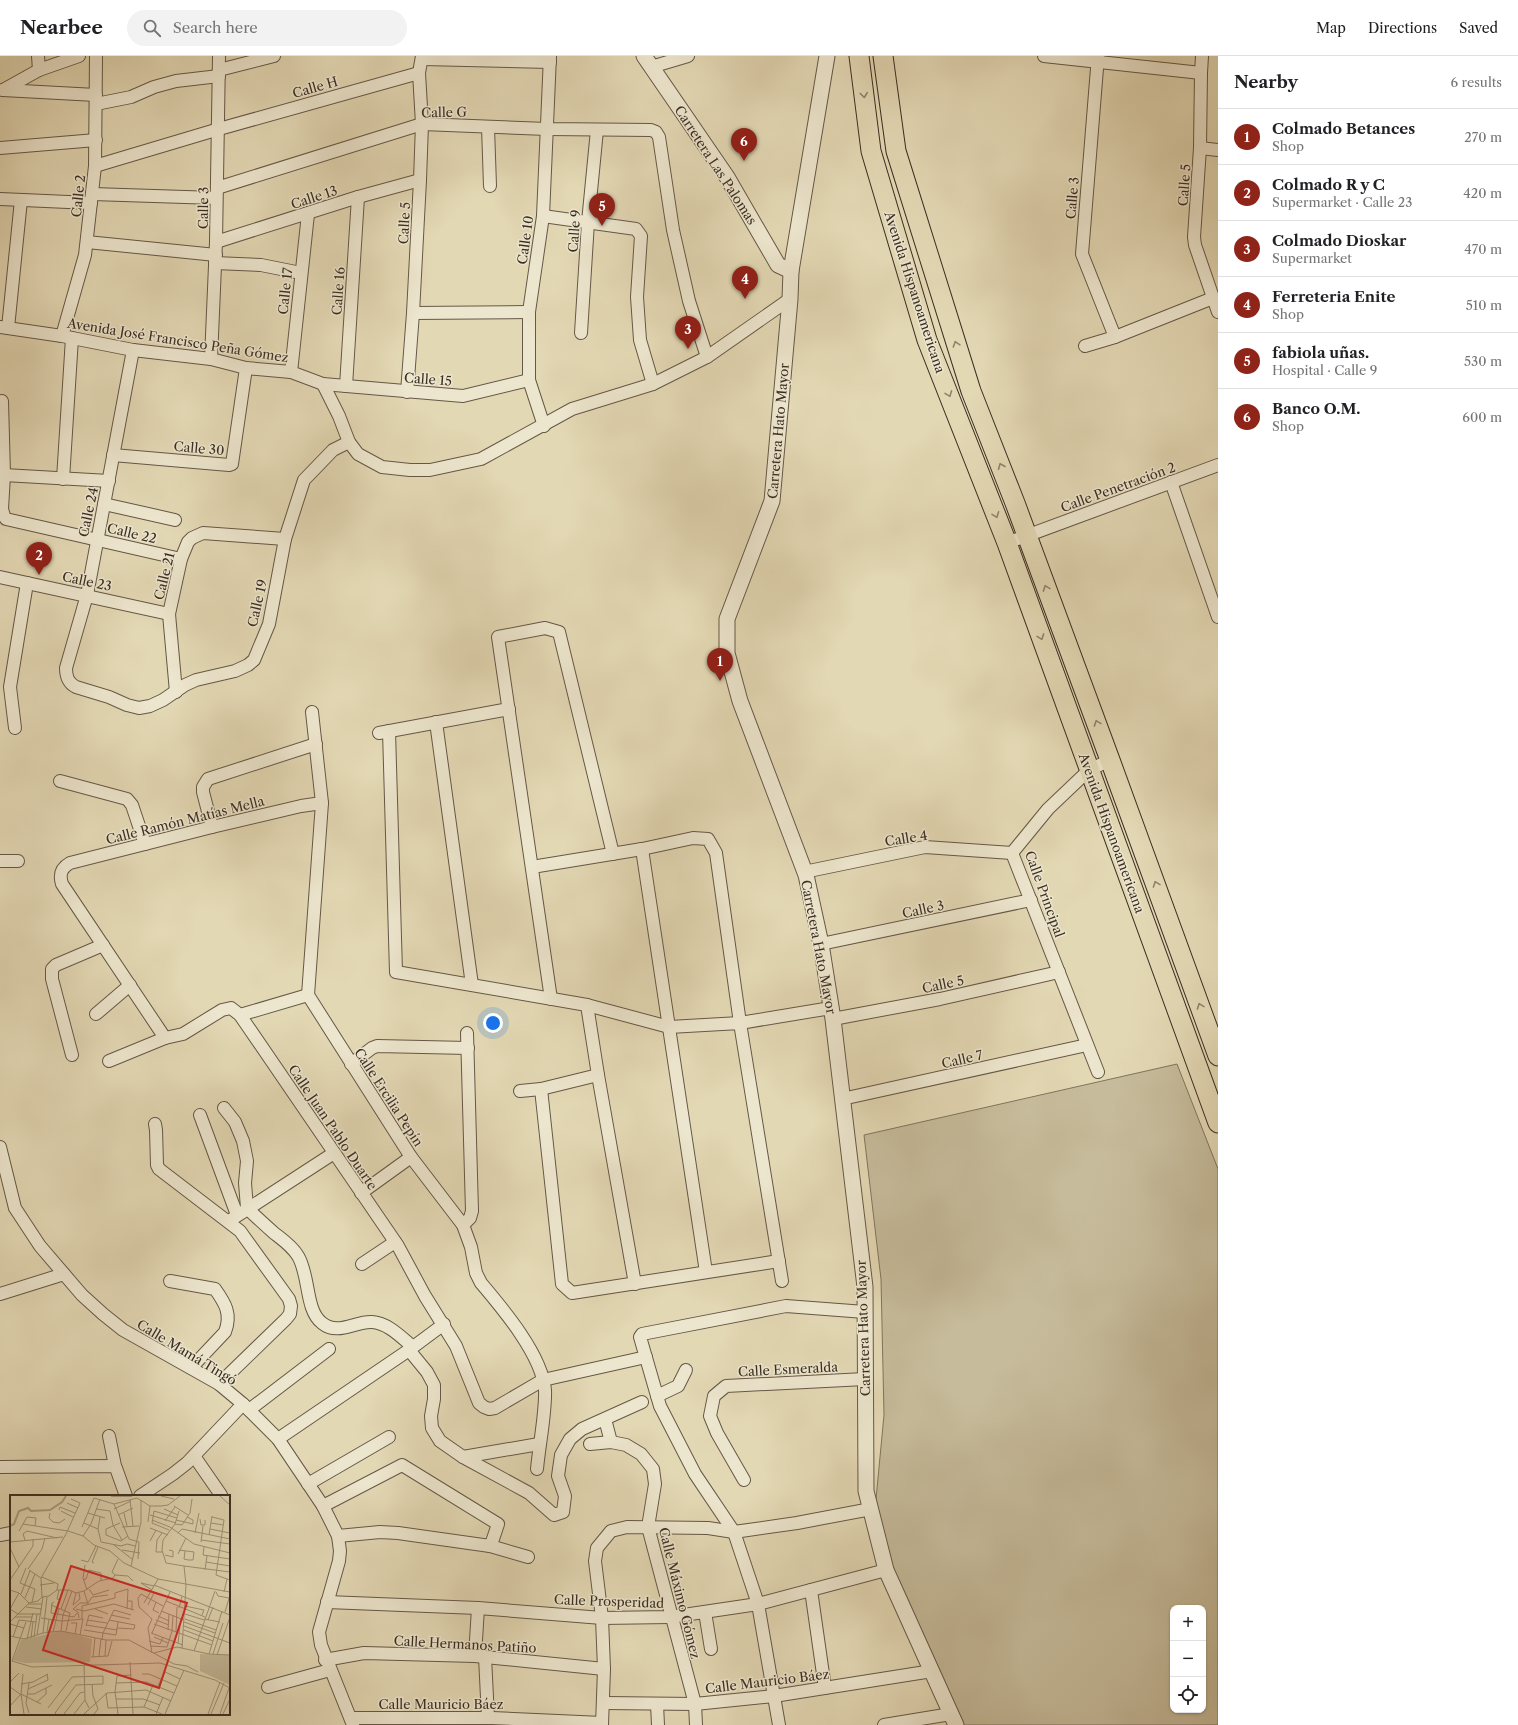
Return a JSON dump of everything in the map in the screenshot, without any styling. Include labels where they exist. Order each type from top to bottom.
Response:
[{"type":"main road","name":"Avenida Hispanoamericana","points":[[859,56],[871,151],[927,340],[1007,543],[1218,1123]]},
{"type":"main road","name":"Avenida Hispanoamericana","points":[[883,56],[896,151],[971,391],[1027,536],[1218,1056]]},
{"type":"street","points":[[38,56],[39,70]]},
{"type":"street","points":[[2,90],[39,70],[79,56]]},
{"type":"street","name":"Calle 2","points":[[63,479],[67,337],[85,255],[95,166],[96,56]]},
{"type":"street","name":"Calle 3","points":[[211,359],[216,259],[219,56]]},
{"type":"street","points":[[2,90],[96,100],[131,97],[154,87],[176,81],[219,73],[274,56]]},
{"type":"street","points":[[648,62],[688,56]]},
{"type":"street","name":"Carretera Hato Mayor","points":[[827,56],[791,271],[790,299],[772,501],[727,619],[727,653],[740,701],[804,872],[821,944],[832,1013],[865,1287],[866,1491],[886,1570],[954,1720]]},
{"type":"street","points":[[1044,56],[1098,59],[1201,73]]},
{"type":"street","name":"Calle 5","points":[[1202,56],[1200,148],[1194,237],[1195,245],[1218,312]]},
{"type":"street","points":[[422,58],[550,59]]},
{"type":"street","name":"Calle 5","points":[[407,392],[420,180],[422,124],[419,73],[422,58]]},
{"type":"street","name":"Calle 10","points":[[544,426],[529,380],[529,312],[543,216],[550,59]]},
{"type":"street","name":"Calle 3","points":[[1098,59],[1082,254],[1115,337]]},
{"type":"street","name":"Carretera Las Palomas","points":[[648,62],[728,177],[778,264],[791,271]]},
{"type":"street","name":"Calle H","points":[[95,166],[219,129],[419,73]]},
{"type":"street","name":"Calle G","points":[[0,199],[21,200],[216,193],[422,124],[547,129],[651,130],[656,132],[659,137],[672,230],[689,302],[707,357]]},
{"type":"street","points":[[488,127],[490,186]]},
{"type":"street","name":"Calle 9","points":[[581,333],[588,222],[597,130]]},
{"type":"street","points":[[0,148],[96,140]]},
{"type":"street","points":[[1200,148],[1218,150]]},
{"type":"street","name":"Calle 13","points":[[216,242],[358,197],[420,180]]},
{"type":"street","name":"Calle 16","points":[[346,386],[358,197]]},
{"type":"street","points":[[4,327],[21,200]]},
{"type":"street","name":"Calle 17","points":[[291,372],[308,214]]},
{"type":"street","points":[[543,216],[636,229],[641,236],[637,296],[640,340],[653,384]]},
{"type":"street","points":[[87,242],[261,265],[301,273]]},
{"type":"street","points":[[1085,346],[1115,337],[1213,298]]},
{"type":"street","points":[[323,384],[339,416],[349,442],[358,454],[382,467],[430,470],[481,459],[544,426],[572,409],[653,384],[707,357],[790,299]]},
{"type":"street","points":[[413,313],[529,312]]},
{"type":"street","name":"Avenida José Francisco Peña Gómez","points":[[4,327],[67,337],[133,350],[211,359],[246,368],[291,372],[323,384]]},
{"type":"street","name":"Calle 24","points":[[68,679],[66,668],[87,595],[96,539],[109,481],[133,350]]},
{"type":"street","name":"Calle 30","points":[[113,455],[229,465],[232,464],[246,368]]},
{"type":"street","name":"Calle 15","points":[[323,384],[463,396],[529,380]]},
{"type":"street","name":"Calle 22","points":[[2,401],[4,475],[2,510],[6,519],[181,559]]},
{"type":"street","name":"Calle 19","points":[[68,679],[71,685],[139,708],[150,706],[196,680],[242,669],[254,660],[269,624],[285,539],[304,480],[333,450],[349,442]]},
{"type":"street","name":"Calle Penetración 2","points":[[1027,536],[1218,465]]},
{"type":"street","points":[[4,475],[109,481]]},
{"type":"street","points":[[1171,482],[1218,617]]},
{"type":"street","points":[[104,504],[175,520]]},
{"type":"street","name":"Calle 21","points":[[176,692],[169,614],[181,559],[188,542],[192,538],[203,533],[285,539]]},
{"type":"street","points":[[1007,543],[1027,536]]},
{"type":"street","name":"Calle 23","points":[[0,577],[169,614]]},
{"type":"street","points":[[15,728],[10,687],[26,583]]},
{"type":"street","points":[[551,999],[498,637],[545,628],[559,632],[613,854]]},
{"type":"street","points":[[472,985],[436,722],[509,709]]},
{"type":"street","points":[[109,1061],[165,1038],[183,1034],[222,1010],[231,1008],[240,1015],[308,996],[322,803],[312,712]]},
{"type":"street","name":"Calle 5","points":[[436,722],[384,732],[396,972],[587,1005],[669,1027],[740,1023],[940,999],[1059,972]]},
{"type":"street","points":[[212,827],[203,792],[203,787],[208,779],[316,744]]},
{"type":"street","name":"Calle Principal","points":[[1098,1072],[1012,854],[1048,808],[1089,770],[1110,760]]},
{"type":"street","points":[[60,781],[127,799],[132,805],[144,844]]},
{"type":"street","name":"Calle Ramón Matías Mella","points":[[103,945],[64,889],[60,873],[62,869],[70,863],[212,827],[301,806],[322,803]]},
{"type":"street","points":[[532,867],[642,849],[693,838],[708,839],[716,853],[740,1023],[782,1281]]},
{"type":"street","name":"Calle 4","points":[[804,872],[925,847],[1012,854]]},
{"type":"street","points":[[642,849],[706,1272]]},
{"type":"street","points":[[0,861],[18,861]]},
{"type":"street","name":"Calle 3","points":[[821,944],[1031,900]]},
{"type":"street","points":[[72,1055],[52,979],[52,969],[56,965],[103,945],[165,1038]]},
{"type":"street","points":[[96,1014],[130,985]]},
{"type":"street","name":"Calle Ercilia Pepín","points":[[308,996],[411,1157],[463,1225],[471,1247],[476,1273],[481,1283],[526,1341],[543,1380],[545,1396],[537,1469]]},
{"type":"street","points":[[587,1005],[635,1284]]},
{"type":"street","name":"Calle Juan Pablo Duarte","points":[[240,1015],[395,1242],[425,1296],[444,1324],[456,1346],[475,1398],[484,1407],[489,1409],[495,1408],[543,1380],[646,1358]]},
{"type":"street","points":[[463,1225],[470,1218],[472,1211],[467,1033]]},
{"type":"street","name":"Calle 7","points":[[842,1099],[1087,1045]]},
{"type":"street","points":[[351,1064],[372,1048],[377,1046],[468,1048]]},
{"type":"street","points":[[520,1091],[541,1089],[598,1075]]},
{"type":"street","points":[[541,1089],[562,1284],[572,1294],[779,1261]]},
{"type":"street","points":[[224,1108],[234,1122],[242,1141],[247,1161],[245,1182],[238,1215]]},
{"type":"street","points":[[200,1114],[238,1215],[240,1231],[249,1241],[285,1292],[291,1306],[290,1314],[286,1319],[219,1384]]},
{"type":"street","points":[[154,1124],[156,1130],[156,1158],[159,1169],[289,1244],[298,1256],[307,1279],[313,1311],[318,1320],[335,1329],[362,1323],[378,1323],[392,1330],[411,1349],[434,1385],[434,1399],[431,1416],[432,1428],[440,1441],[463,1457],[529,1493],[554,1515],[563,1512],[565,1496],[558,1476],[561,1455],[570,1440],[582,1429],[642,1402]]},
{"type":"street","name":"Calle Mamá Tingó","points":[[0,1148],[15,1208],[40,1246],[64,1274],[103,1314],[123,1330],[219,1384],[246,1407],[278,1439],[323,1506],[338,1536],[340,1551],[339,1561],[326,1602],[319,1632],[321,1645],[328,1665],[352,1721]]},
{"type":"street","points":[[238,1215],[334,1153]]},
{"type":"street","points":[[361,1193],[411,1157]]},
{"type":"street","points":[[362,1264],[395,1242]]},
{"type":"street","points":[[0,1294],[64,1274]]},
{"type":"street","points":[[170,1281],[214,1289],[225,1304],[228,1311],[228,1326],[225,1332],[191,1368]]},
{"type":"street","points":[[779,1725],[758,1604],[734,1532],[695,1474],[660,1406],[640,1337],[642,1334],[786,1306],[865,1312]]},
{"type":"street","points":[[278,1439],[411,1349],[444,1324]]},
{"type":"street","points":[[142,1495],[173,1474],[246,1407],[329,1349]]},
{"type":"street","points":[[657,1396],[678,1386],[686,1370]]},
{"type":"street","name":"Calle Esmeralda","points":[[744,1480],[717,1433],[710,1416],[714,1396],[726,1386],[866,1379]]},
{"type":"street","points":[[605,1419],[611,1442]]},
{"type":"street","points":[[109,1436],[115,1466],[126,1495]]},
{"type":"street","points":[[308,1484],[389,1437]]},
{"type":"street","name":"Calle Máximo Gómez","points":[[590,1444],[611,1442],[626,1445],[641,1454],[653,1469],[655,1484],[648,1528],[670,1617],[695,1704],[696,1725]]},
{"type":"street","points":[[463,1457],[540,1444]]},
{"type":"street","points":[[194,1456],[222,1495]]},
{"type":"street","points":[[323,1506],[399,1465],[404,1465],[497,1522],[498,1526],[490,1546]]},
{"type":"street","points":[[0,1467],[115,1466]]},
{"type":"street","points":[[602,1724],[604,1703],[604,1669],[602,1618],[595,1561],[597,1548],[611,1531],[628,1527],[708,1528],[734,1532],[797,1523],[871,1509]]},
{"type":"street","points":[[338,1536],[380,1532],[398,1533],[490,1546],[528,1557]]},
{"type":"street","points":[[0,1535],[10,1533]]},
{"type":"street","name":"Calle Prosperidad","points":[[326,1602],[478,1608],[602,1618],[670,1617],[758,1604],[886,1570]]},
{"type":"street","points":[[811,1590],[825,1688]]},
{"type":"street","points":[[478,1608],[480,1657],[491,1720]]},
{"type":"street","points":[[705,1612],[712,1649]]},
{"type":"street","name":"Calle Hermanos Patiño","points":[[268,1687],[364,1653],[480,1657],[604,1669]]},
{"type":"street","name":"Calle Mauricio Báez","points":[[604,1703],[695,1704],[774,1696],[932,1671]]},
{"type":"street","points":[[657,1704],[658,1725]]},
{"type":"street","name":"Calle Mauricio Báez","points":[[352,1721],[491,1720],[602,1724]]},
{"type":"street","points":[[884,1725],[954,1720]]},
{"type":"shaded area","points":[[1177,1064],[1218,1169],[1218,1725],[962,1725],[890,1566],[876,1499],[884,1415],[881,1279],[864,1135]]},
{"type":"place","name":"Banco O.M.","points":[[744,161]]},
{"type":"place","name":"fabiola uñas.","points":[[602,226]]},
{"type":"place","name":"Ferreteria Enite","points":[[745,299]]},
{"type":"place","name":"Colmado Dioskar","points":[[688,349]]},
{"type":"place","name":"Colmado R y C","points":[[39,575]]},
{"type":"place","name":"Colmado Betances","points":[[720,681]]}]
